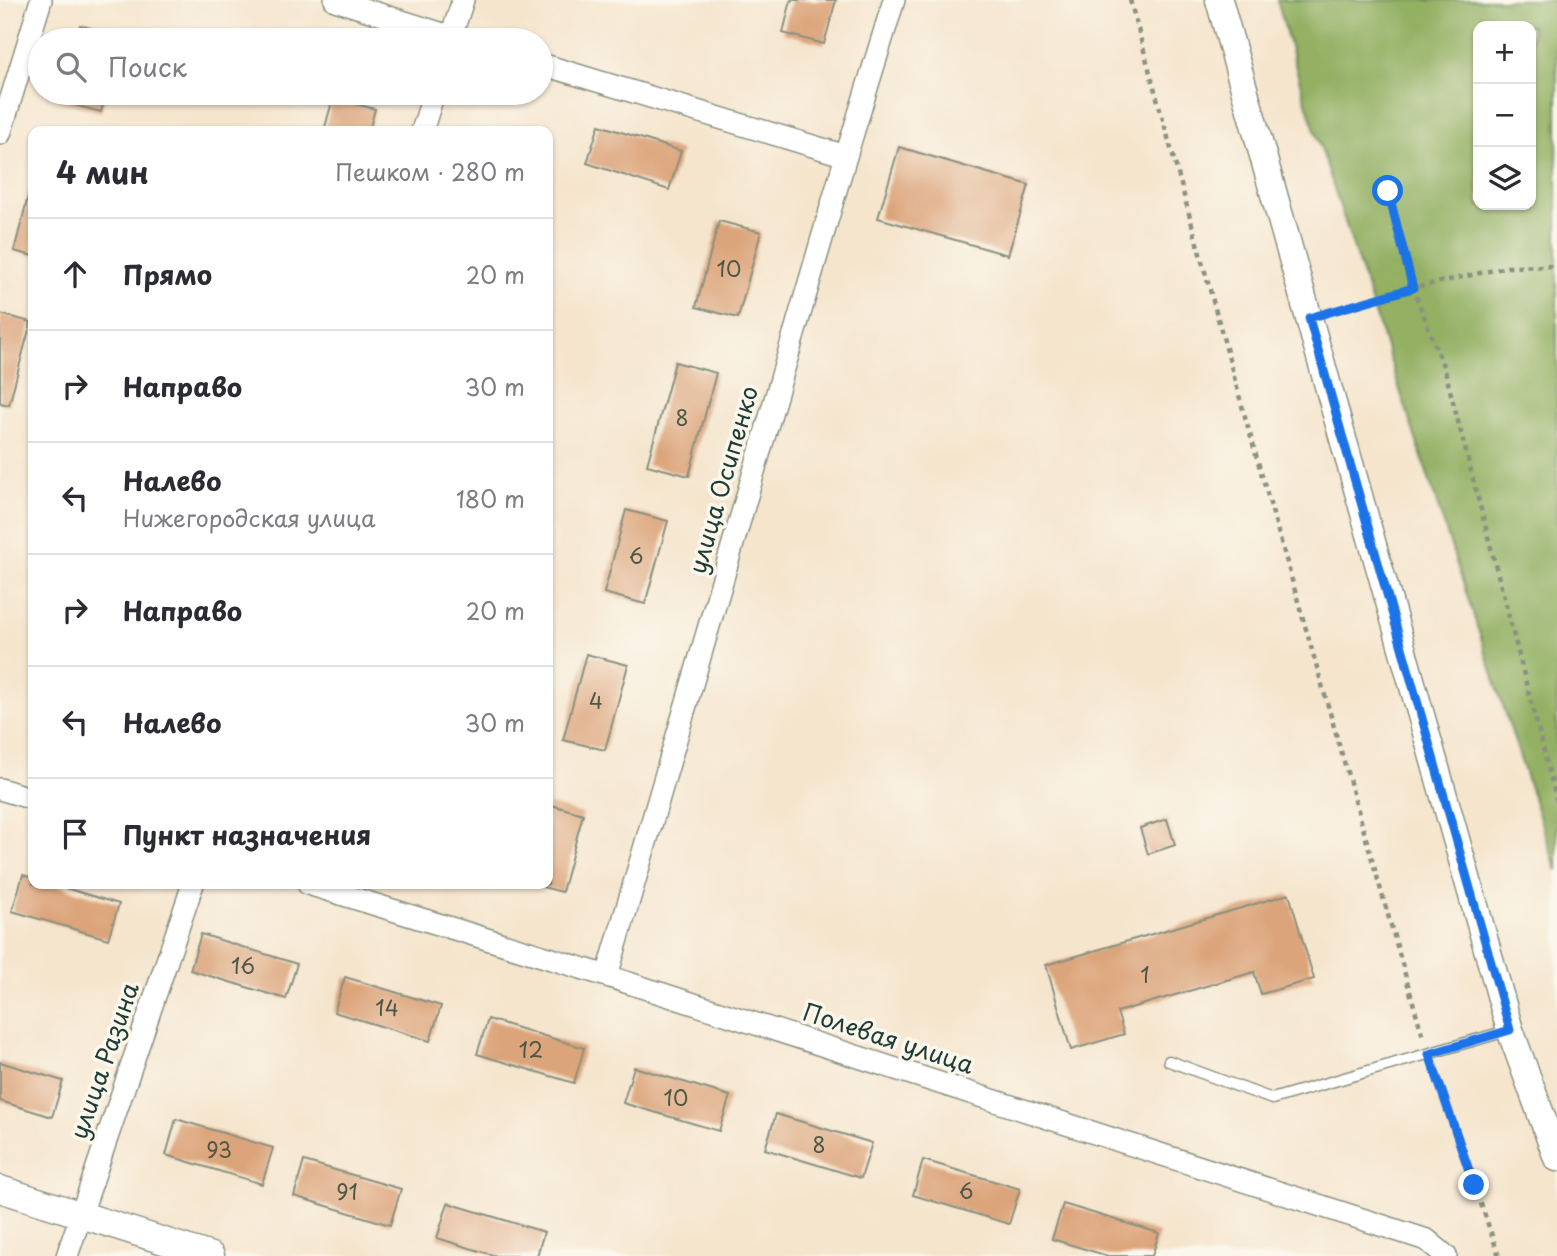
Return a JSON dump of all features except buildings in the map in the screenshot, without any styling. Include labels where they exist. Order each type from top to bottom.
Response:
[{"type":"street","points":[[32,28],[41,0]]},
{"type":"street","points":[[334,0],[420,28]]},
{"type":"street","points":[[457,28],[463,0]]},
{"type":"street","name":"улица Осипенко","points":[[607,976],[894,0]]},
{"type":"street","points":[[1219,0],[1510,1030],[1557,1158]]},
{"type":"street","points":[[0,134],[28,42]]},
{"type":"street","points":[[553,68],[846,156]]},
{"type":"street","points":[[424,126],[430,105]]},
{"type":"street","points":[[0,789],[28,798]]},
{"type":"street","name":"улица Разина","points":[[67,1256],[191,889]]},
{"type":"street","name":"Полевая улица","points":[[324,889],[607,976],[1427,1240],[1446,1256]]},
{"type":"street","points":[[0,1189],[211,1256]]},
{"type":"lane","points":[[1169,1061],[1272,1098],[1510,1030]]},
{"type":"path","points":[[1130,0],[1416,1017],[1499,1256]]},
{"type":"path","points":[[1388,191],[1413,288],[1445,371],[1557,802]]},
{"type":"path","points":[[1309,318],[1413,288],[1507,267],[1557,266]]},
{"type":"green space","points":[[1277,0],[1557,0],[1557,871],[1303,93]]},
{"type":"route","points":[[1388,191],[1413,288],[1309,318],[1510,1030],[1429,1054],[1474,1185]]}]
